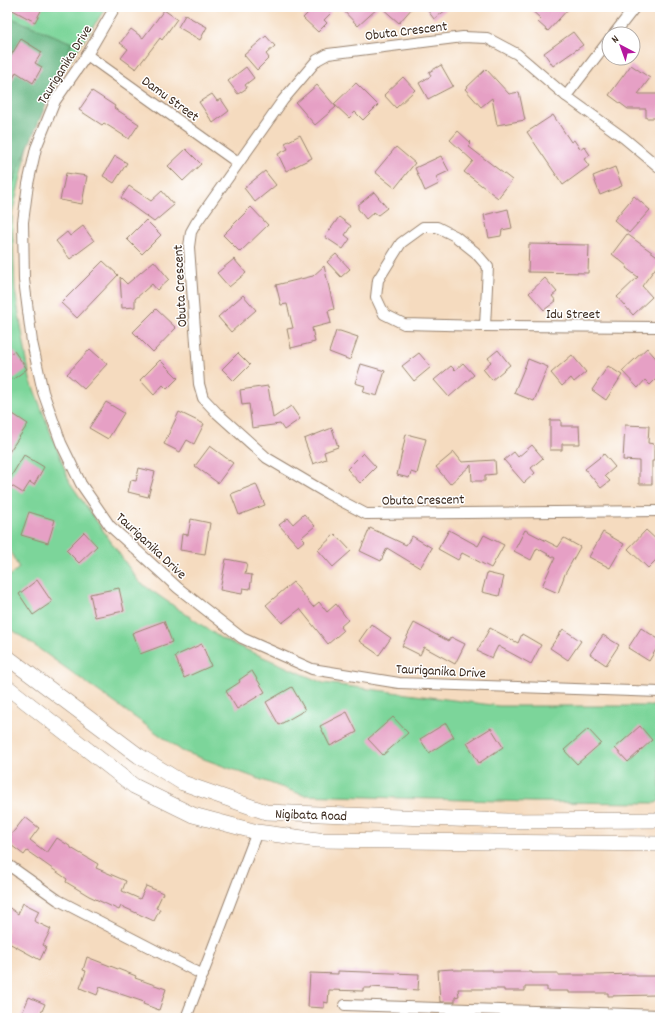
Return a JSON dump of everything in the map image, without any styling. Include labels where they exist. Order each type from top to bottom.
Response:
[{"type":"street","name":"Tauriganika Drive","points":[[115,7],[87,55],[55,101],[36,148],[28,184],[23,222],[24,280],[32,342],[43,392],[59,436],[81,484],[110,526],[178,588],[242,638],[312,669],[399,683],[660,692]]},
{"type":"street","points":[[620,26],[635,7]]},
{"type":"street","name":"Obuta Crescent","points":[[660,168],[624,138],[566,96],[517,54],[487,38],[463,37],[328,54],[317,60],[308,68],[283,100],[196,222],[191,232],[189,247],[199,384],[203,398],[217,413],[267,458],[328,494],[366,514],[660,511]]},
{"type":"street","points":[[566,96],[601,50]]},
{"type":"street","name":"Damu Street","points":[[87,55],[238,164]]},
{"type":"street","points":[[423,227],[437,227],[455,236],[475,252],[488,267],[485,326],[404,324],[384,314],[376,298],[378,280],[401,243],[423,227]]},
{"type":"street","name":"Idu Street","points":[[485,326],[660,327]]},
{"type":"street","name":"Nigibata Road","points":[[7,657],[139,756],[183,783],[266,812],[507,822],[660,820]]},
{"type":"street","name":"Nigibata Road","points":[[7,687],[134,786],[193,815],[257,832],[318,840],[660,844]]},
{"type":"street","points":[[186,1018],[257,832]]},
{"type":"street","points":[[7,864],[58,900],[203,975]]},
{"type":"street","points":[[346,1005],[660,1015]]},
{"type":"green space","points":[[7,7],[105,7],[36,112],[12,215],[15,290],[30,379],[70,483],[139,582],[222,639],[323,683],[499,706],[660,706],[660,800],[656,803],[531,802],[303,795],[182,751],[7,626],[7,578],[19,568],[7,545]]},
{"type":"green space","points":[[7,16],[72,43],[8,194],[7,202]]},
{"type":"building","points":[[7,7],[43,7],[35,22]]},
{"type":"building","points":[[314,7],[325,7],[331,13],[324,20],[327,23],[318,32],[303,18]]},
{"type":"building","points":[[340,7],[379,7],[358,26]]},
{"type":"building","points":[[381,7],[413,7],[399,23]]},
{"type":"building","points":[[425,7],[450,7],[434,19]]},
{"type":"building","points":[[528,7],[570,7],[548,31],[538,22],[541,19]]},
{"type":"building","points":[[164,10],[177,19],[162,40],[160,38],[136,69],[121,58],[128,49],[120,43],[131,29],[143,38]]},
{"type":"building","points":[[185,15],[207,27],[200,40],[178,27]]},
{"type":"building","points":[[573,32],[583,45],[553,66],[544,53]]},
{"type":"building","points":[[266,36],[275,46],[266,54],[269,58],[257,70],[244,55]]},
{"type":"building","points":[[21,39],[42,52],[35,63],[42,67],[33,83],[16,72],[7,92],[7,62]]},
{"type":"building","points":[[441,65],[453,86],[428,99],[419,83],[431,76],[429,72]]},
{"type":"building","points":[[630,66],[632,66],[650,78],[638,94],[660,94],[660,118],[646,118],[646,109],[628,109],[609,95]]},
{"type":"building","points":[[246,67],[254,78],[245,85],[247,88],[238,94],[228,81]]},
{"type":"building","points":[[486,69],[509,94],[519,92],[525,120],[497,125],[492,98],[481,107],[465,89]]},
{"type":"building","points":[[403,77],[415,90],[396,108],[384,95]]},
{"type":"building","points":[[356,83],[378,105],[363,120],[355,112],[349,118],[334,104]]},
{"type":"building","points":[[317,85],[336,107],[315,125],[296,103]]},
{"type":"building","points":[[92,91],[115,106],[114,108],[139,124],[129,139],[104,123],[102,125],[79,110]]},
{"type":"building","points":[[212,94],[217,101],[221,99],[229,111],[213,123],[199,102]]},
{"type":"building","points":[[553,115],[571,142],[574,140],[580,149],[584,146],[590,155],[584,159],[589,166],[563,185],[527,132]]},
{"type":"building","points":[[458,131],[471,143],[468,146],[512,180],[498,198],[464,172],[473,161],[450,140]]},
{"type":"building","points":[[300,135],[312,158],[286,171],[278,154],[288,149],[285,143]]},
{"type":"building","points":[[396,147],[415,163],[395,188],[375,172]]},
{"type":"building","points":[[186,149],[201,164],[183,181],[168,166]]},
{"type":"building","points":[[115,156],[127,163],[114,183],[103,176]]},
{"type":"building","points":[[441,156],[449,171],[436,177],[439,184],[425,191],[415,168]]},
{"type":"building","points":[[615,167],[622,186],[600,195],[593,176]]},
{"type":"building","points":[[265,171],[276,185],[255,202],[244,188]]},
{"type":"building","points":[[66,173],[87,176],[82,204],[60,200]]},
{"type":"building","points":[[129,186],[151,201],[162,191],[174,205],[154,222],[121,198]]},
{"type":"building","points":[[374,192],[387,208],[378,215],[374,212],[366,219],[358,209],[358,205]]},
{"type":"building","points":[[634,196],[650,210],[629,233],[614,220]]},
{"type":"building","points":[[251,207],[268,225],[240,252],[223,235]]},
{"type":"building","points":[[508,209],[512,228],[502,230],[501,236],[489,238],[484,215]]},
{"type":"building","points":[[339,217],[351,226],[345,235],[350,239],[343,249],[325,237]]},
{"type":"building","points":[[146,220],[161,235],[142,254],[127,239]]},
{"type":"building","points":[[83,226],[94,241],[70,259],[56,241],[67,232],[70,236]]},
{"type":"building","points":[[627,234],[660,258],[660,262],[642,286],[652,297],[633,315],[617,297],[638,277],[626,268],[627,266],[612,254]]},
{"type":"building","points":[[529,244],[589,245],[588,273],[528,272]]},
{"type":"building","points":[[336,254],[350,269],[341,277],[327,262]]},
{"type":"building","points":[[234,259],[246,273],[229,287],[217,273]]},
{"type":"building","points":[[103,261],[118,275],[77,318],[61,303]]},
{"type":"building","points":[[154,261],[169,279],[157,290],[152,284],[135,299],[135,307],[122,308],[120,277],[127,284]]},
{"type":"building","points":[[324,266],[334,309],[328,311],[331,323],[312,328],[315,342],[291,348],[287,329],[293,328],[287,304],[281,305],[276,285],[313,276]]},
{"type":"building","points":[[545,278],[557,292],[552,296],[556,301],[544,310],[529,293]]},
{"type":"building","points":[[243,295],[256,310],[231,332],[218,317]]},
{"type":"building","points":[[156,309],[176,328],[153,352],[133,332]]},
{"type":"building","points":[[336,331],[358,337],[350,360],[329,352]]},
{"type":"building","points":[[647,348],[660,363],[660,375],[650,385],[645,380],[638,388],[622,371]]},
{"type":"building","points":[[90,349],[107,364],[84,389],[67,374]]},
{"type":"building","points":[[498,350],[510,365],[492,380],[483,369],[491,362],[488,358]]},
{"type":"building","points":[[14,351],[27,369],[12,380],[7,373],[7,356]]},
{"type":"building","points":[[238,353],[250,365],[234,381],[222,369]]},
{"type":"building","points":[[419,353],[431,367],[414,381],[402,366]]},
{"type":"building","points":[[572,355],[586,372],[574,382],[571,378],[562,386],[551,373]]},
{"type":"building","points":[[528,359],[548,367],[534,401],[514,393]]},
{"type":"building","points":[[160,360],[178,378],[167,389],[163,385],[154,395],[140,380]]},
{"type":"building","points":[[463,363],[474,375],[449,397],[434,380],[451,366],[455,370]]},
{"type":"building","points":[[361,364],[385,371],[377,396],[363,392],[365,386],[355,383]]},
{"type":"building","points":[[608,366],[622,375],[606,400],[592,390]]},
{"type":"building","points":[[268,386],[273,418],[291,406],[300,419],[284,430],[280,424],[252,428],[249,404],[242,405],[240,390]]},
{"type":"building","points":[[106,402],[124,413],[108,439],[89,428]]},
{"type":"building","points":[[7,410],[28,424],[7,455]]},
{"type":"building","points":[[179,412],[204,424],[194,444],[187,440],[180,452],[164,444]]},
{"type":"building","points":[[550,420],[561,420],[561,426],[579,426],[580,444],[562,444],[562,450],[550,450]]},
{"type":"building","points":[[625,425],[649,426],[648,443],[654,444],[652,484],[639,484],[639,461],[623,460]]},
{"type":"building","points":[[332,428],[338,447],[324,452],[326,459],[313,464],[304,439]]},
{"type":"building","points":[[406,434],[426,439],[417,474],[411,472],[409,478],[397,475]]},
{"type":"building","points":[[532,445],[543,458],[531,468],[535,473],[524,483],[504,460],[514,452],[518,457]]},
{"type":"building","points":[[210,446],[233,463],[218,483],[195,466]]},
{"type":"building","points":[[454,452],[462,462],[495,460],[496,474],[485,475],[485,481],[472,481],[471,465],[450,484],[436,467]]},
{"type":"building","points":[[363,453],[376,467],[360,483],[347,469]]},
{"type":"building","points":[[604,454],[615,467],[605,476],[610,481],[601,488],[585,469]]},
{"type":"building","points":[[24,455],[44,467],[34,485],[30,482],[23,493],[7,483]]},
{"type":"building","points":[[139,468],[155,472],[148,497],[128,492],[131,480],[136,481]]},
{"type":"building","points":[[256,484],[265,505],[239,515],[231,494]]},
{"type":"building","points":[[29,512],[55,520],[48,543],[21,535]]},
{"type":"building","points":[[304,514],[315,526],[302,537],[305,540],[298,546],[279,525],[288,518],[293,524]]},
{"type":"building","points":[[191,519],[210,523],[205,554],[180,550],[182,534],[188,535]]},
{"type":"building","points":[[370,528],[406,545],[412,536],[432,548],[420,568],[387,548],[381,561],[360,551]]},
{"type":"building","points":[[449,530],[478,546],[484,535],[504,545],[491,568],[462,553],[458,560],[438,549]]},
{"type":"building","points":[[525,530],[558,547],[564,538],[580,547],[565,574],[558,593],[542,586],[555,558],[537,548],[531,560],[514,551]]},
{"type":"building","points":[[646,530],[660,543],[660,556],[648,568],[628,549]]},
{"type":"building","points":[[84,532],[97,546],[79,563],[66,550]]},
{"type":"building","points":[[603,532],[624,544],[610,568],[589,557]]},
{"type":"building","points":[[335,534],[351,551],[333,567],[318,550]]},
{"type":"building","points":[[226,559],[247,563],[245,574],[252,575],[250,589],[243,588],[242,594],[220,590]]},
{"type":"building","points":[[487,573],[504,577],[499,596],[482,592]]},
{"type":"building","points":[[37,580],[52,602],[33,615],[19,594]]},
{"type":"building","points":[[293,582],[313,607],[319,602],[327,612],[336,604],[348,620],[340,627],[343,631],[328,644],[300,609],[282,623],[266,605]]},
{"type":"building","points":[[119,588],[124,611],[95,617],[90,594]]},
{"type":"building","points":[[164,621],[172,642],[140,654],[132,633]]},
{"type":"building","points":[[414,623],[448,641],[451,637],[465,644],[455,664],[424,647],[420,655],[402,646]]},
{"type":"building","points":[[371,624],[391,638],[379,655],[359,641]]},
{"type":"building","points":[[490,628],[518,643],[522,634],[541,645],[531,664],[498,646],[492,658],[477,651]]},
{"type":"building","points":[[641,628],[660,640],[660,643],[649,661],[628,648]]},
{"type":"building","points":[[563,629],[581,641],[568,660],[550,648]]},
{"type":"building","points":[[603,635],[619,645],[606,665],[590,654]]},
{"type":"building","points":[[202,644],[211,666],[184,678],[175,656]]},
{"type":"building","points":[[252,671],[265,692],[237,709],[226,691],[240,682],[239,680]]},
{"type":"building","points":[[292,687],[305,710],[279,725],[266,702]]},
{"type":"building","points":[[347,712],[357,732],[330,746],[320,726]]},
{"type":"building","points":[[393,717],[408,733],[383,755],[368,739]]},
{"type":"building","points":[[446,723],[454,737],[429,753],[420,739]]},
{"type":"building","points":[[640,726],[652,740],[628,762],[615,748]]},
{"type":"building","points":[[491,728],[503,747],[479,763],[467,743]]},
{"type":"building","points":[[588,729],[601,743],[577,764],[564,750]]},
{"type":"building","points":[[25,817],[39,828],[30,840],[47,853],[57,838],[98,864],[96,868],[126,881],[122,891],[140,899],[146,886],[163,893],[156,908],[160,909],[154,921],[121,906],[119,910],[89,896],[66,882],[67,879],[27,851],[24,855],[7,842]]},
{"type":"building","points":[[23,903],[39,911],[34,921],[51,929],[43,945],[46,947],[40,960],[7,942],[7,906],[18,914]]},
{"type":"building","points":[[87,957],[136,976],[135,978],[166,989],[159,1010],[143,1004],[144,1002],[100,987],[97,995],[80,988],[86,971],[83,970]]},
{"type":"building","points":[[438,970],[493,970],[493,972],[558,973],[558,975],[635,974],[636,976],[660,976],[660,992],[656,992],[656,995],[608,996],[608,993],[569,993],[569,991],[547,991],[547,987],[525,987],[525,991],[504,991],[504,989],[458,989],[459,996],[455,997],[455,1002],[440,1002]]},
{"type":"building","points":[[338,971],[419,974],[418,990],[371,987],[363,988],[363,991],[329,990],[328,1003],[324,1002],[324,1008],[308,1007],[310,973],[338,974]]},
{"type":"building","points":[[29,997],[45,1004],[39,1018],[20,1018]]}]
